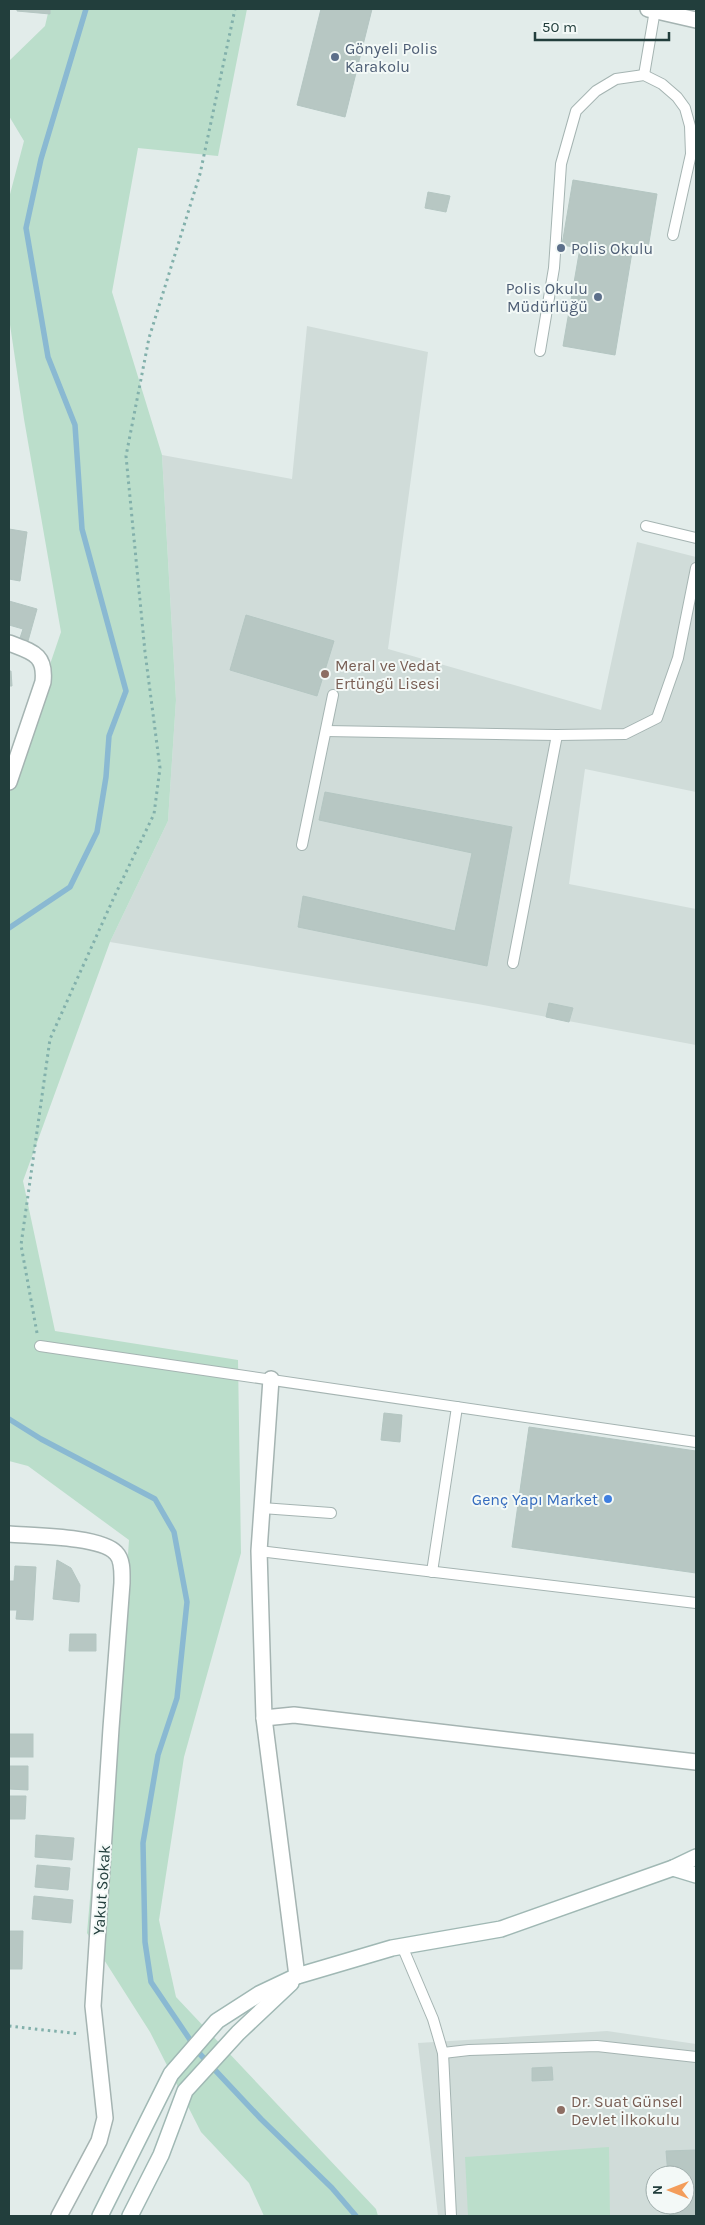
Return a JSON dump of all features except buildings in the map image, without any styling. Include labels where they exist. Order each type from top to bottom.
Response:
[{"type":"street","points":[[652,10],[696,20]]},
{"type":"street","points":[[9,643],[34,654],[41,661],[44,669],[43,682],[9,782]]},
{"type":"street","points":[[271,1379],[260,1552],[264,1718],[297,1976]]},
{"type":"street","name":"Yakut Sokak","points":[[9,1534],[89,1541],[105,1545],[116,1553],[122,1565],[94,1991],[95,2035],[106,2107],[105,2118],[99,2141],[59,2216]]},
{"type":"street","points":[[264,1718],[294,1715],[696,1762]]},
{"type":"street","points":[[100,2216],[171,2074],[217,2021],[259,1994],[297,1976],[402,1946],[501,1929],[673,1868],[696,1857]]},
{"type":"street","points":[[673,1868],[696,1875]]},
{"type":"street","points":[[130,2216],[160,2156],[185,2091],[238,2033],[297,1976]]},
{"type":"lane","points":[[644,75],[652,10]]},
{"type":"lane","points":[[540,351],[554,268],[561,164],[576,111],[596,92],[616,79],[644,75],[662,84],[686,108],[690,126],[690,154],[673,236]]},
{"type":"lane","points":[[646,526],[696,538]]},
{"type":"lane","points":[[326,731],[557,736],[625,734],[657,718],[678,658],[696,568]]},
{"type":"lane","points":[[302,845],[333,695]]},
{"type":"lane","points":[[513,963],[557,736]]},
{"type":"lane","points":[[40,1346],[696,1442]]},
{"type":"lane","points":[[432,1572],[457,1407]]},
{"type":"lane","points":[[262,1508],[331,1513]]},
{"type":"lane","points":[[260,1552],[696,1603]]},
{"type":"lane","points":[[402,1946],[433,2020],[443,2053],[451,2216]]},
{"type":"lane","points":[[443,2053],[469,2050],[597,2046],[696,2057]]},
{"type":"path","points":[[40,1346],[21,1245],[50,1039],[154,814],[160,768],[145,652],[126,456],[149,338],[200,174],[235,9]]},
{"type":"path","points":[[9,2026],[95,2035]]},
{"type":"shaded area","name":"Meral ve Vedat Ertüngü Lisesi","points":[[307,326],[428,352],[388,649],[601,710],[637,542],[696,557],[696,792],[585,769],[569,884],[696,909],[696,1045],[478,1004],[110,942],[168,821],[176,700],[162,455],[292,479]]},
{"type":"shaded area","name":"Dr. Suat Günsel Devlet İlkokulu","points":[[607,2031],[696,2044],[696,2216],[438,2216],[418,2043]]},
{"type":"green space","points":[[49,9],[247,9],[218,156],[138,148],[112,292],[162,455],[176,700],[168,821],[110,942],[23,1181],[55,1331],[238,1360],[241,1553],[184,1757],[159,1920],[176,1997],[376,2209],[378,2216],[264,2216],[249,2183],[201,2132],[150,2032],[87,1933],[96,1830],[120,1667],[129,1540],[28,1466],[9,1461],[9,785],[61,632],[24,419],[9,318],[9,198],[24,141],[9,116],[9,61],[45,26]]},
{"type":"green space","points":[[609,2147],[610,2216],[468,2216],[465,2157]]},
{"type":"waterway","points":[[9,928],[70,887],[97,832],[106,777],[109,736],[126,691],[82,529],[75,425],[48,357],[26,228],[41,159],[86,9]]},
{"type":"waterway","points":[[9,1419],[41,1439],[155,1499],[174,1532],[187,1602],[177,1698],[158,1755],[143,1843],[145,1942],[151,1982],[199,2053],[261,2119],[332,2188],[356,2216]]},
{"type":"place","name":"Gönyeli Polis Karakolu","points":[[335,57]]},
{"type":"place","name":"Polis Okulu","points":[[561,248]]},
{"type":"place","name":"Polis Okulu Müdürlüğü","points":[[598,297]]},
{"type":"place","name":"Meral ve Vedat Ertüngü Lisesi","points":[[325,674]]},
{"type":"place","name":"Genç Yapı Market","points":[[608,1499]]},
{"type":"place","name":"Dr. Suat Günsel Devlet İlkokulu","points":[[561,2110]]}]
